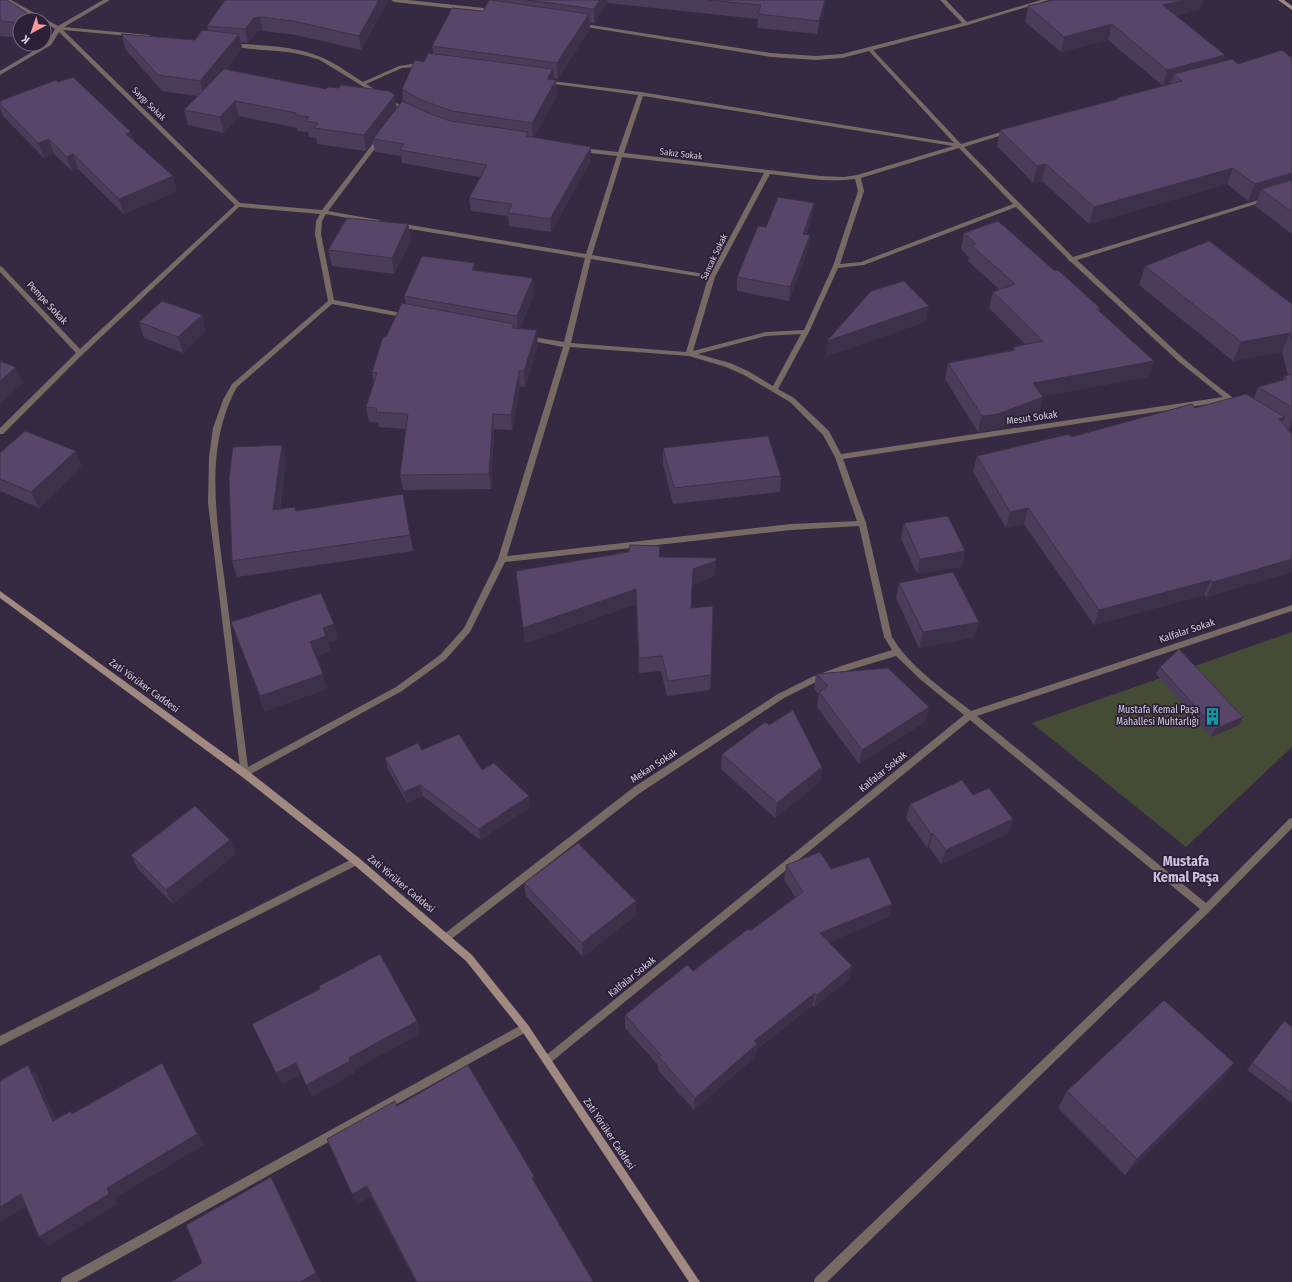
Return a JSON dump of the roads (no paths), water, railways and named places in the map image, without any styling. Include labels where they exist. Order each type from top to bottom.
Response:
[{"type":"main road","points":[[1281,0],[1292,8]]},
{"type":"main road","name":"Zati Yörüker Caddesi","points":[[0,594],[244,773],[356,861],[447,937],[473,963],[525,1028],[695,1282]]},
{"type":"street","name":"Saygı Sokak","points":[[7,0],[29,12]]},
{"type":"street","points":[[0,73],[49,44],[58,28],[107,0]]},
{"type":"street","points":[[394,0],[501,12]]},
{"type":"street","points":[[943,0],[966,24]]},
{"type":"street","points":[[575,23],[786,56],[830,57],[870,49],[966,24],[1046,0]]},
{"type":"street","name":"Saygı Sokak","points":[[52,25],[58,28],[238,205]]},
{"type":"street","points":[[58,28],[159,38]]},
{"type":"street","points":[[228,44],[298,51],[311,54],[322,59],[415,116]]},
{"type":"street","points":[[870,49],[958,146],[1071,260],[1189,367],[1229,399],[1246,410]]},
{"type":"street","points":[[362,84],[407,66],[420,64],[434,65]]},
{"type":"street","points":[[541,80],[641,94],[958,146]]},
{"type":"street","points":[[331,302],[234,386],[222,410],[215,434],[212,459],[212,503],[244,773],[399,689],[443,657],[467,630],[502,558],[567,345],[588,258],[620,155],[641,94]]},
{"type":"street","points":[[398,115],[402,109]]},
{"type":"street","name":"Sakız Sokak","points":[[574,148],[767,173],[832,179],[858,177],[1019,129]]},
{"type":"street","points":[[331,302],[318,234],[319,221],[324,212],[384,133]]},
{"type":"street","name":"Sancak Sokak","points":[[689,354],[712,277],[767,173]]},
{"type":"street","points":[[774,388],[806,332],[836,266],[861,191],[858,177]]},
{"type":"street","points":[[1071,260],[1277,196]]},
{"type":"street","points":[[0,432],[80,353],[238,205],[324,212],[386,223]]},
{"type":"street","points":[[836,266],[862,264],[1017,206]]},
{"type":"street","points":[[394,224],[588,258],[712,277]]},
{"type":"street","name":"Pempe Sokak","points":[[0,268],[80,353]]},
{"type":"street","points":[[331,302],[413,317]]},
{"type":"street","points":[[689,354],[766,334],[806,332]]},
{"type":"street","points":[[521,336],[567,345],[689,354],[728,366],[774,388],[792,400],[826,433],[839,457],[862,523],[888,637],[897,652],[924,678],[1206,909]]},
{"type":"street","name":"Mesut Sokak","points":[[839,457],[1229,399]]},
{"type":"street","points":[[502,558],[791,527],[862,523]]},
{"type":"street","name":"Kalfalar Sokak","points":[[547,1060],[970,716],[1292,608]]},
{"type":"street","name":"Mekan Sokak","points":[[447,937],[637,790],[781,696],[815,679],[897,652]]},
{"type":"street","points":[[819,1282],[1206,909],[1292,822]]},
{"type":"street","points":[[0,1041],[356,861]]},
{"type":"street","points":[[66,1282],[525,1028]]},
{"type":"place","name":"Mustafa Kemal Paşa Mahallesi Muhtarlığı","points":[[1212,716]]},
{"type":"district","name":"Mustafa Kemal Paşa","points":[[1186,870]]}]
